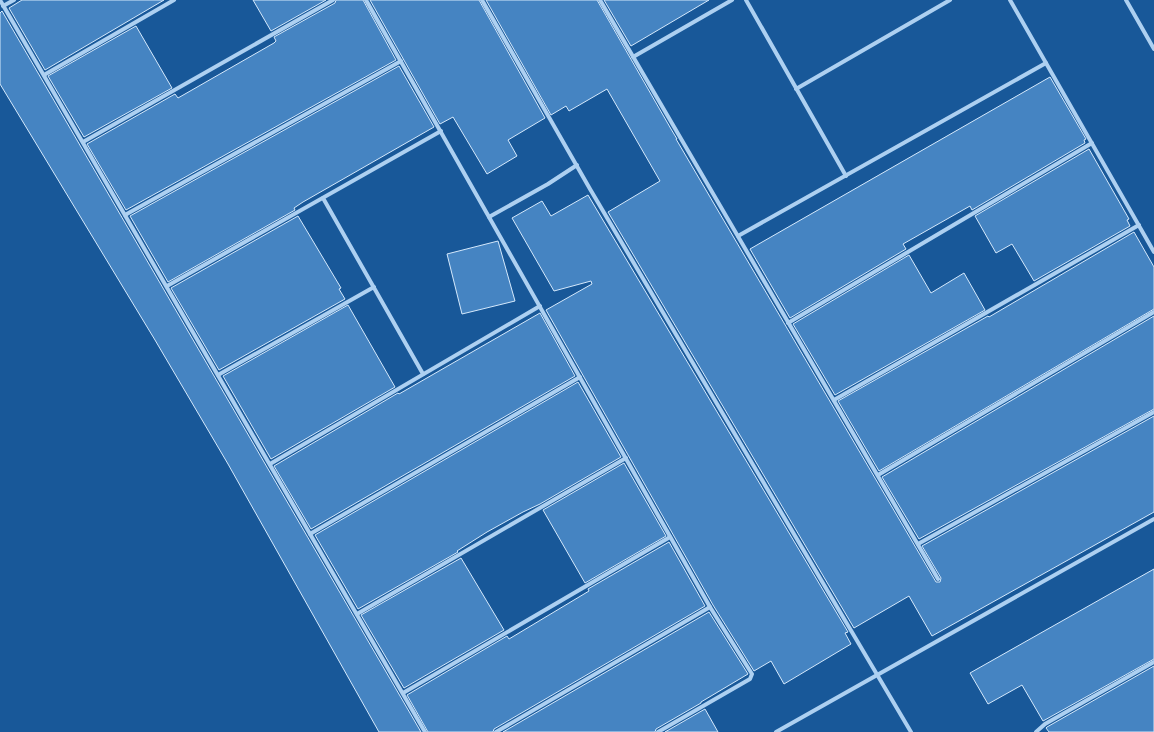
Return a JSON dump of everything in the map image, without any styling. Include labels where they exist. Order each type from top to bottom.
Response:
[{"type":"street","points":[[0,0],[425,732]]},
{"type":"street","points":[[3,6],[14,0]]},
{"type":"street","points":[[44,75],[174,0]]},
{"type":"street","points":[[82,142],[334,0]]},
{"type":"street","points":[[366,0],[710,607],[752,674],[750,679],[658,732]]},
{"type":"street","points":[[482,0],[578,165],[590,189],[911,732]]},
{"type":"street","points":[[600,0],[938,579]]},
{"type":"street","points":[[633,57],[732,0]]},
{"type":"street","points":[[746,0],[846,176]]},
{"type":"street","points":[[796,89],[950,0]]},
{"type":"street","points":[[1010,0],[1154,252]]},
{"type":"street","points":[[1126,0],[1154,49]]},
{"type":"street","points":[[125,215],[401,61]]},
{"type":"street","points":[[738,236],[1046,64]]},
{"type":"street","points":[[167,286],[441,132]]},
{"type":"street","points":[[788,323],[1092,143]]},
{"type":"street","points":[[489,217],[548,184],[578,165]]},
{"type":"street","points":[[323,198],[423,374]]},
{"type":"street","points":[[834,400],[1139,225]]},
{"type":"street","points":[[218,375],[374,287]]},
{"type":"street","points":[[270,464],[540,306]]},
{"type":"street","points":[[878,475],[1154,312]]},
{"type":"street","points":[[310,534],[580,377]]},
{"type":"street","points":[[918,544],[1154,412]]},
{"type":"street","points":[[357,614],[626,458]]},
{"type":"street","points":[[776,732],[1154,519]]},
{"type":"street","points":[[402,693],[670,536]]},
{"type":"street","points":[[496,732],[710,607]]},
{"type":"street","points":[[1036,732],[1045,724],[1154,662]]},
{"type":"building","points":[[22,0],[164,0],[45,70],[9,8]]},
{"type":"building","points":[[253,0],[326,0],[271,31]]},
{"type":"building","points":[[336,0],[363,0],[396,60],[126,210],[87,144],[175,94],[178,98],[274,43],[276,41],[274,37],[335,3]]},
{"type":"building","points":[[370,0],[479,0],[545,118],[508,140],[517,156],[487,174],[453,117],[440,124]]},
{"type":"building","points":[[486,0],[597,0],[676,139],[936,582],[940,582],[941,578],[922,546],[1154,416],[1154,512],[932,636],[909,596],[854,628],[608,212],[660,181],[607,89],[569,111],[566,106],[551,115]]},
{"type":"building","points":[[604,0],[709,0],[631,46]]},
{"type":"building","points":[[2,11],[421,732],[379,732],[228,464],[155,340],[0,84],[0,13]]},
{"type":"building","points":[[136,26],[172,88],[84,137],[48,76]]},
{"type":"building","points":[[399,66],[434,127],[303,202],[294,208],[295,210],[168,282],[130,216]]},
{"type":"building","points":[[1050,77],[1086,139],[1084,140],[1085,143],[972,210],[970,206],[903,244],[906,249],[790,318],[750,249]]},
{"type":"building","points":[[1089,149],[1129,219],[1127,220],[1130,226],[1034,281],[1012,244],[996,253],[975,216]]},
{"type":"building","points":[[588,195],[848,632],[845,633],[851,644],[784,684],[771,661],[754,671],[713,605],[546,310],[592,284],[591,281],[554,291],[512,218],[542,201],[551,216]]},
{"type":"building","points":[[298,216],[341,288],[339,289],[345,299],[219,370],[171,288]]},
{"type":"building","points":[[1134,232],[1154,267],[1154,309],[879,471],[838,401],[988,316],[989,317]]},
{"type":"building","points":[[498,241],[515,301],[462,314],[447,254]]},
{"type":"building","points":[[909,255],[931,293],[964,273],[985,310],[835,395],[793,324]]},
{"type":"building","points":[[348,305],[395,387],[271,459],[223,376]]},
{"type":"building","points":[[540,313],[575,376],[311,529],[274,466],[398,393],[399,394]]},
{"type":"building","points":[[1154,316],[1154,409],[919,539],[882,477]]},
{"type":"building","points":[[578,382],[621,457],[540,504],[487,532],[457,551],[458,552],[358,609],[315,535]]},
{"type":"building","points":[[624,463],[666,536],[585,583],[543,510]]},
{"type":"building","points":[[669,542],[705,606],[494,729],[493,732],[428,732],[407,695],[507,636],[509,639],[589,591],[588,589]]},
{"type":"building","points":[[461,558],[504,630],[404,688],[361,615]]},
{"type":"building","points":[[1154,569],[1154,659],[1043,721],[1022,685],[988,704],[970,673]]},
{"type":"building","points":[[709,612],[748,674],[656,729],[655,732],[503,732]]},
{"type":"building","points":[[1154,666],[1154,732],[1049,732],[1046,728],[1047,727]]},
{"type":"building","points":[[705,709],[718,732],[665,732]]}]
